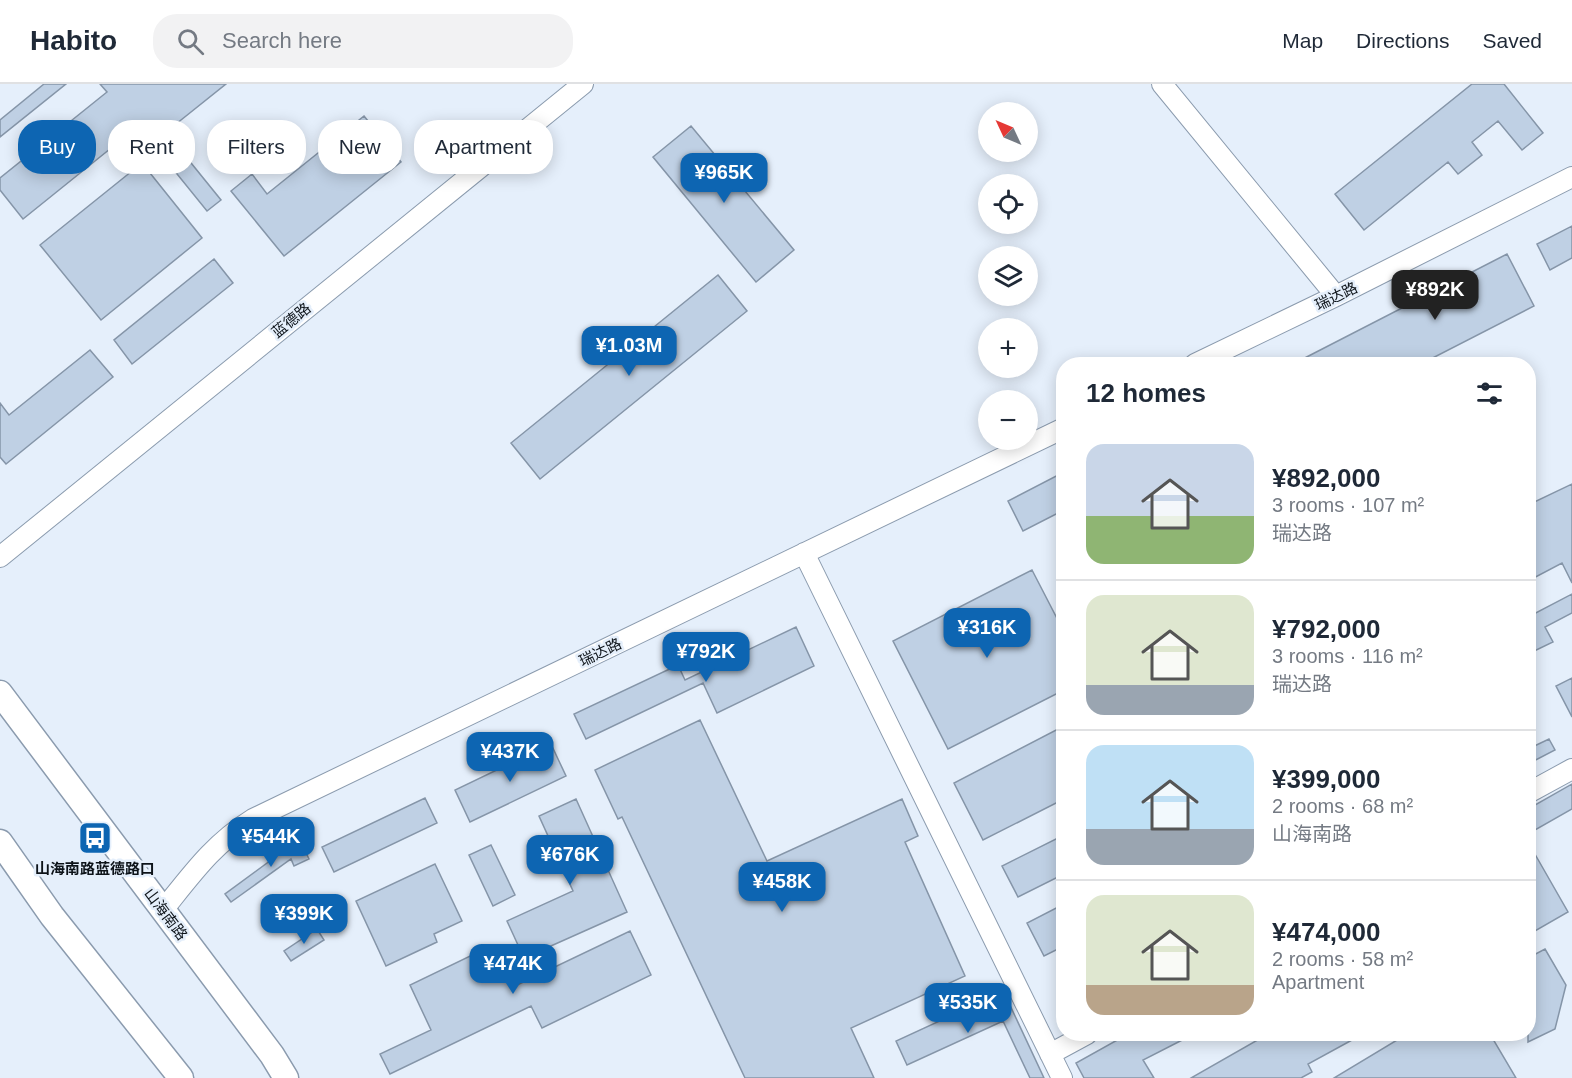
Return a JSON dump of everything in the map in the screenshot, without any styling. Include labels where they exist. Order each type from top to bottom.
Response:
[{"type":"main road","name":"山海南路","points":[[0,693],[272,1055],[286,1078]]},
{"type":"main road","points":[[0,842],[52,916],[182,1078]]},
{"type":"street","name":"蓝德路","points":[[0,557],[583,84]]},
{"type":"street","points":[[1162,84],[1336,296]]},
{"type":"street","name":"瑞达路","points":[[1210,357],[1572,177]]},
{"type":"street","name":"瑞达路","points":[[163,910],[209,853],[231,833],[253,819],[1056,432]]},
{"type":"street","points":[[804,553],[1062,1078]]},
{"type":"street","points":[[1536,789],[1572,769]]},
{"type":"street","points":[[1050,1054],[1074,1041]]},
{"type":"building","points":[[44,84],[66,84],[21,120],[18,120],[18,123],[0,137],[0,120]]},
{"type":"building","points":[[100,84],[226,84],[181,120],[108,120],[108,151],[96,160],[96,120],[72,120],[107,92]]},
{"type":"building","points":[[1472,84],[1504,84],[1543,133],[1522,150],[1498,121],[1472,142],[1482,155],[1458,174],[1448,162],[1364,230],[1335,194]]},
{"type":"building","points":[[691,126],[794,250],[756,282],[653,157]]},
{"type":"building","points":[[318,153],[318,174],[386,174],[284,256],[231,191],[252,174],[267,194],[292,174],[306,174],[306,163]]},
{"type":"building","points":[[18,164],[18,174],[79,174],[23,219],[0,190],[0,178]]},
{"type":"building","points":[[195,168],[221,200],[207,211],[177,174],[195,174]]},
{"type":"building","points":[[128,174],[151,174],[202,238],[101,320],[40,245]]},
{"type":"building","points":[[1572,226],[1572,258],[1550,270],[1537,244]]},
{"type":"building","points":[[1507,254],[1534,306],[1435,357],[1307,357]]},
{"type":"building","points":[[214,259],[233,283],[132,364],[114,340]]},
{"type":"building","points":[[718,275],[747,311],[540,479],[511,443]]},
{"type":"building","points":[[90,350],[113,377],[6,464],[0,457],[0,403],[9,415]]},
{"type":"building","points":[[1056,476],[1056,514],[1023,531],[1008,501]]},
{"type":"building","points":[[1572,484],[1572,583],[1562,563],[1536,577],[1536,501]]},
{"type":"building","points":[[1032,570],[1056,616],[1056,694],[948,749],[893,641]]},
{"type":"building","points":[[1572,594],[1572,613],[1545,627],[1553,642],[1536,650],[1536,613]]},
{"type":"building","points":[[796,627],[814,666],[717,713],[703,683],[586,739],[574,714],[678,665],[685,680]]},
{"type":"building","points":[[1572,678],[1572,717],[1556,686]]},
{"type":"building","points":[[700,720],[767,861],[902,799],[918,836],[905,842],[965,976],[851,1028],[874,1078],[745,1078],[622,817],[618,819],[595,770]]},
{"type":"building","points":[[1056,730],[1056,803],[983,840],[954,783]]},
{"type":"building","points":[[1549,739],[1555,750],[1536,760],[1536,745]]},
{"type":"building","points":[[551,744],[566,776],[470,822],[455,790]]},
{"type":"building","points":[[1572,784],[1572,809],[1536,829],[1536,804]]},
{"type":"building","points":[[425,798],[437,823],[334,872],[322,847]]},
{"type":"building","points":[[576,799],[627,912],[524,958],[507,921],[573,891],[539,816]]},
{"type":"building","points":[[299,839],[309,859],[294,866],[291,859],[231,902],[225,894],[286,849],[285,846]]},
{"type":"building","points":[[1056,839],[1056,878],[1018,897],[1002,866]]},
{"type":"building","points":[[491,845],[515,895],[493,906],[469,855]]},
{"type":"building","points":[[1536,856],[1568,912],[1536,930]]},
{"type":"building","points":[[435,864],[462,921],[434,934],[437,942],[386,966],[356,901]]},
{"type":"building","points":[[1056,908],[1056,950],[1044,956],[1027,923]]},
{"type":"building","points":[[317,929],[324,940],[291,961],[284,951]]},
{"type":"building","points":[[630,931],[651,975],[542,1028],[531,1006],[390,1074],[380,1054],[431,1030],[410,985],[493,945],[513,987]]},
{"type":"building","points":[[1545,949],[1566,985],[1555,1029],[1536,1038],[1536,954]]},
{"type":"building","points":[[983,1001],[988,1011],[1008,1001],[1044,1078],[1030,1078],[1003,1021],[907,1065],[896,1041]]},
{"type":"building","points":[[1115,1041],[1180,1041],[1143,1060],[1154,1078],[1084,1078],[1076,1063]]},
{"type":"building","points":[[1256,1041],[1350,1041],[1308,1064],[1312,1072],[1301,1078],[1191,1078]]},
{"type":"building","points":[[1395,1041],[1494,1041],[1516,1078],[1334,1078]]},
{"type":"place","name":"山海南路蓝德路口","points":[[95,838]]}]
